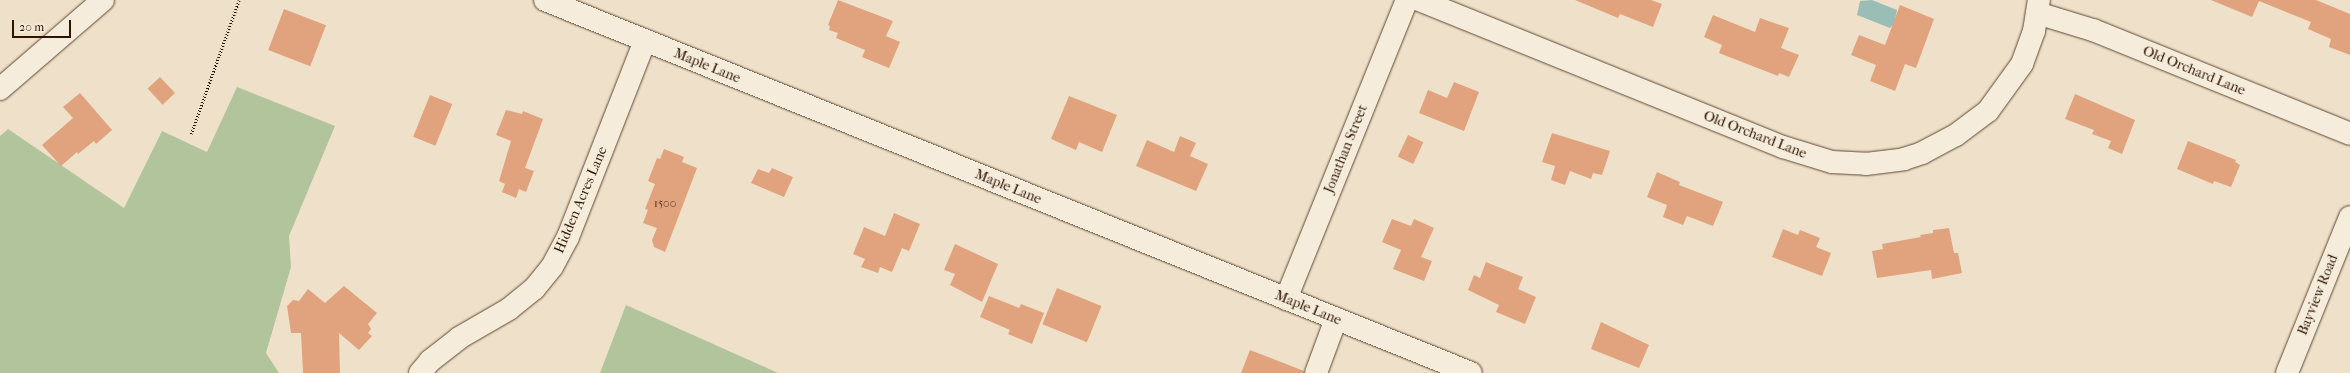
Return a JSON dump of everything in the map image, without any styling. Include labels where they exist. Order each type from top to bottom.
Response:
[{"type":"street","points":[[0,90],[102,0]]},
{"type":"street","name":"Maple Lane","points":[[544,0],[1471,373]]},
{"type":"street","name":"Jonathan Street","points":[[1286,299],[1407,0]]},
{"type":"street","name":"Old Orchard Lane","points":[[1419,0],[1783,147],[1813,157],[1849,163],[1886,162],[1922,153],[1956,135],[1988,111],[2012,81],[2029,46],[2038,7],[2350,134]]},
{"type":"street","name":"Hidden Acres Lane","points":[[420,373],[430,361],[459,338],[509,309],[534,289],[552,267],[568,237],[645,41]]},
{"type":"street","name":"Bayview Road","points":[[2287,373],[2350,217]]},
{"type":"street","points":[[1316,373],[1336,319]]},
{"type":"path","points":[[191,134],[239,0]]},
{"type":"green space","points":[[237,87],[335,126],[289,236],[291,267],[266,353],[279,373],[0,373],[0,136],[8,129],[124,208],[162,131],[207,152]]},
{"type":"green space","points":[[626,305],[778,373],[600,373]]},
{"type":"water","points":[[1872,0],[1897,10],[1894,24],[1890,28],[1857,15],[1860,1]]},
{"type":"building","points":[[838,0],[893,21],[886,36],[900,42],[889,68],[862,57],[865,50],[836,38],[838,33],[829,30],[830,26],[828,25]]},
{"type":"building","points":[[1575,0],[1651,0],[1662,4],[1653,27],[1620,14],[1618,18]]},
{"type":"building","points":[[2211,0],[2316,0],[2350,14],[2350,55],[2329,47],[2331,39],[2308,29],[2311,22],[2259,1],[2252,17]]},
{"type":"building","points":[[1900,5],[1934,19],[1916,68],[1905,64],[1895,91],[1870,81],[1876,65],[1851,55],[1859,35],[1885,45]]},
{"type":"building","points":[[284,9],[326,25],[310,66],[268,50]]},
{"type":"building","points":[[1713,15],[1755,32],[1760,18],[1789,28],[1781,48],[1799,55],[1789,77],[1779,73],[1778,76],[1719,53],[1722,45],[1704,37]]},
{"type":"building","points":[[160,77],[175,93],[163,105],[148,89]]},
{"type":"building","points":[[1454,82],[1479,92],[1464,131],[1419,113],[1428,90],[1447,98]]},
{"type":"building","points":[[80,93],[112,130],[96,144],[94,141],[78,154],[77,152],[61,166],[42,145],[73,118],[63,107]]},
{"type":"building","points":[[2075,94],[2135,120],[2122,154],[2108,148],[2111,141],[2092,134],[2094,130],[2065,119]]},
{"type":"building","points":[[430,95],[452,104],[435,146],[413,137]]},
{"type":"building","points":[[1069,96],[1117,115],[1102,152],[1079,142],[1076,150],[1051,139]]},
{"type":"building","points":[[506,110],[522,114],[523,111],[543,119],[525,168],[534,171],[526,192],[519,189],[516,198],[502,192],[505,184],[499,181],[511,141],[496,135]]},
{"type":"building","points":[[1552,133],[1610,151],[1602,175],[1593,173],[1591,179],[1570,171],[1565,185],[1551,180],[1555,166],[1542,162]]},
{"type":"building","points":[[1408,135],[1423,142],[1413,164],[1398,157]]},
{"type":"building","points":[[1180,136],[1196,143],[1190,156],[1208,164],[1196,191],[1136,166],[1147,140],[1174,152]]},
{"type":"building","points":[[2188,141],[2236,160],[2235,162],[2240,165],[2231,187],[2214,181],[2213,184],[2177,169]]},
{"type":"building","points":[[664,149],[684,157],[682,162],[697,168],[665,252],[654,247],[652,240],[657,228],[643,223],[648,210],[645,209],[655,184],[648,181],[657,158],[660,159]]},
{"type":"building","points":[[772,168],[793,177],[784,197],[751,183],[758,169],[769,173]]},
{"type":"building","points":[[1657,172],[1680,182],[1679,185],[1723,202],[1713,226],[1687,216],[1683,225],[1663,217],[1667,205],[1647,197]]},
{"type":"building","points":[[894,213],[920,224],[909,251],[902,248],[892,272],[880,267],[878,273],[861,267],[865,259],[853,254],[864,227],[885,236]]},
{"type":"building","points":[[1392,219],[1411,226],[1414,219],[1434,228],[1421,257],[1432,261],[1424,281],[1393,269],[1401,250],[1382,242]]},
{"type":"building","points":[[1949,228],[1954,253],[1958,253],[1962,273],[1932,279],[1931,270],[1877,278],[1872,251],[1883,249],[1882,244],[1921,237],[1920,235],[1933,233],[1933,230]]},
{"type":"building","points":[[1783,229],[1798,235],[1800,230],[1820,238],[1816,247],[1831,253],[1822,276],[1772,257]]},
{"type":"building","points":[[955,244],[998,264],[982,302],[950,285],[955,274],[944,270]]},
{"type":"building","points":[[1486,262],[1523,277],[1518,289],[1536,297],[1525,324],[1496,312],[1499,305],[1468,290],[1474,275],[1480,278]]},
{"type":"building","points":[[344,286],[377,313],[368,324],[371,329],[368,333],[372,336],[359,350],[339,333],[340,373],[303,373],[301,333],[291,333],[287,306],[293,300],[299,301],[308,289],[325,303]]},
{"type":"building","points":[[1057,288],[1102,306],[1087,342],[1042,324]]},
{"type":"building","points":[[989,296],[1019,308],[1021,304],[1044,313],[1032,344],[1008,334],[1010,330],[980,317]]},
{"type":"building","points":[[1601,322],[1649,345],[1639,368],[1591,349]]},
{"type":"building","points":[[1250,350],[1304,371],[1304,373],[1241,373]]}]
